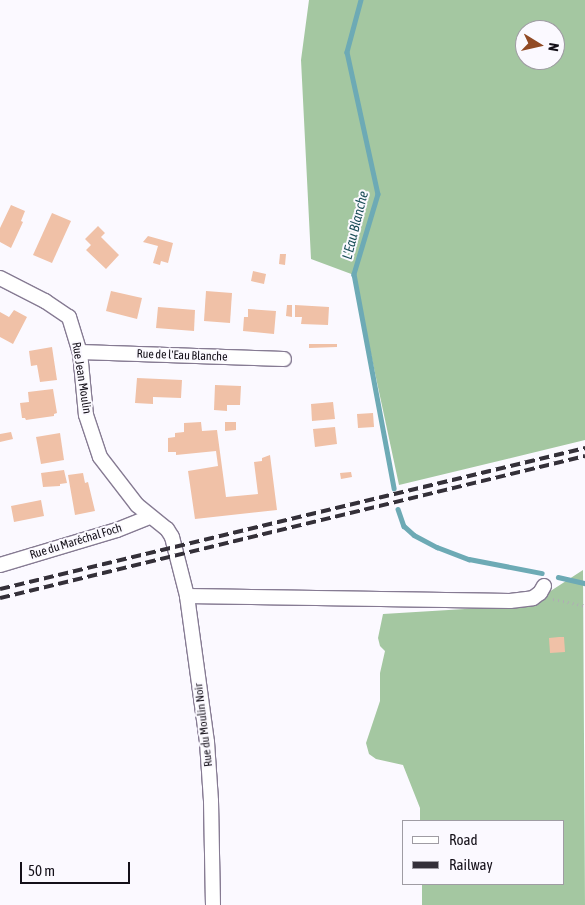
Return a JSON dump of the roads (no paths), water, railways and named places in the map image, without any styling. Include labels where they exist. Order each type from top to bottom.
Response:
[{"type":"street","name":"Rue Jean Moulin","points":[[0,278],[69,317],[80,352],[86,415],[100,457],[126,493],[150,517],[170,532],[175,547]]},
{"type":"street","name":"Rue de l'Eau Blanche","points":[[80,352],[284,359]]},
{"type":"street","name":"Rue du Maréchal Foch","points":[[0,565],[117,530],[150,517]]},
{"type":"street","name":"Rue du Moulin Noir","points":[[175,547],[187,596],[207,742],[211,801],[213,905]]},
{"type":"street","points":[[187,596],[510,601],[533,598],[542,589]]},
{"type":"waterway","name":"L'Eau Blanche","points":[[361,0],[347,52],[378,194],[354,274],[394,488]]},
{"type":"waterway","name":"L'Eau Blanche","points":[[398,509],[404,526],[414,535],[437,547],[469,559],[542,573]]},
{"type":"waterway","name":"L'Eau Blanche","points":[[558,577],[585,583]]},
{"type":"railway","points":[[0,589],[585,448]]},
{"type":"railway","points":[[0,598],[585,456]]}]
